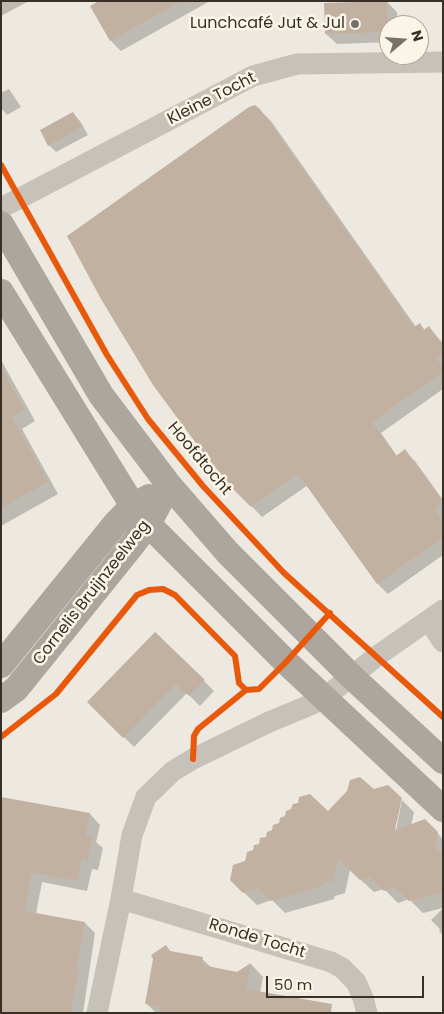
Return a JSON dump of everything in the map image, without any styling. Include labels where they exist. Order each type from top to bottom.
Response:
[{"type":"main road","points":[[1,224],[101,395],[169,485],[228,553],[352,677],[443,761]]},
{"type":"main road","points":[[1,292],[141,515],[324,698],[443,809]]},
{"type":"main road","name":"Cornelis Bruijnzeelweg","points":[[1,700],[16,689],[141,515],[169,485]]},
{"type":"main road","name":"Cornelis Bruijnzeelweg","points":[[1,665],[116,523],[141,515]]},
{"type":"street","name":"Kleine Tocht","points":[[1,208],[253,76],[297,64],[443,62]]},
{"type":"street","points":[[97,1013],[121,899],[132,835],[146,796],[173,771],[193,759],[268,722],[324,698],[377,656],[436,616],[443,642]]},
{"type":"street","name":"Ronde Tocht","points":[[121,899],[332,962],[342,968],[356,982],[367,1013]]},
{"type":"building","points":[[99,1],[182,1],[110,41],[90,6]]},
{"type":"building","points":[[387,1],[387,15],[379,15],[379,32],[325,34],[324,3]]},
{"type":"building","points":[[255,105],[260,109],[414,327],[420,323],[424,330],[429,326],[443,346],[443,354],[436,358],[443,368],[443,372],[372,422],[396,456],[405,449],[443,502],[434,509],[443,522],[443,538],[377,584],[298,474],[251,507],[234,490],[201,450],[153,385],[101,299],[67,236],[249,107]]},
{"type":"building","points":[[73,112],[82,127],[48,146],[40,130]]},
{"type":"building","points":[[1,367],[25,410],[12,417],[48,482],[1,508]]},
{"type":"building","points":[[155,632],[205,680],[189,696],[176,684],[123,738],[87,702]]},
{"type":"building","points":[[360,777],[374,789],[388,785],[402,798],[395,830],[425,819],[438,832],[435,847],[443,854],[443,892],[409,901],[395,887],[384,891],[370,877],[360,880],[338,859],[333,881],[271,901],[258,888],[243,893],[230,880],[233,865],[245,861],[247,852],[253,850],[254,845],[259,844],[260,838],[266,837],[267,832],[272,830],[273,825],[279,823],[280,818],[285,816],[286,811],[291,809],[293,804],[298,803],[299,797],[310,794],[328,811],[347,791],[350,780]]},
{"type":"building","points":[[1,797],[90,813],[86,835],[93,836],[88,860],[82,859],[77,881],[32,873],[25,911],[85,922],[71,1013],[1,1013]]},
{"type":"building","points":[[166,945],[170,951],[203,957],[202,965],[237,972],[251,963],[246,989],[332,1004],[331,1013],[160,1013],[161,1007],[145,1004],[153,959],[151,955]]},
{"type":"cycle path","name":"Hoofdtocht","points":[[1,165],[107,355],[148,419],[203,486],[284,573],[443,717]]},
{"type":"cycle path","points":[[1,737],[56,694],[137,595],[149,590],[163,589],[175,595],[235,656],[239,683],[246,690],[259,689],[330,613]]},
{"type":"cycle path","points":[[193,759],[194,736],[198,729],[246,690]]},
{"type":"place","name":"Lunchcafé Jut & Jul","points":[[355,24]]}]
